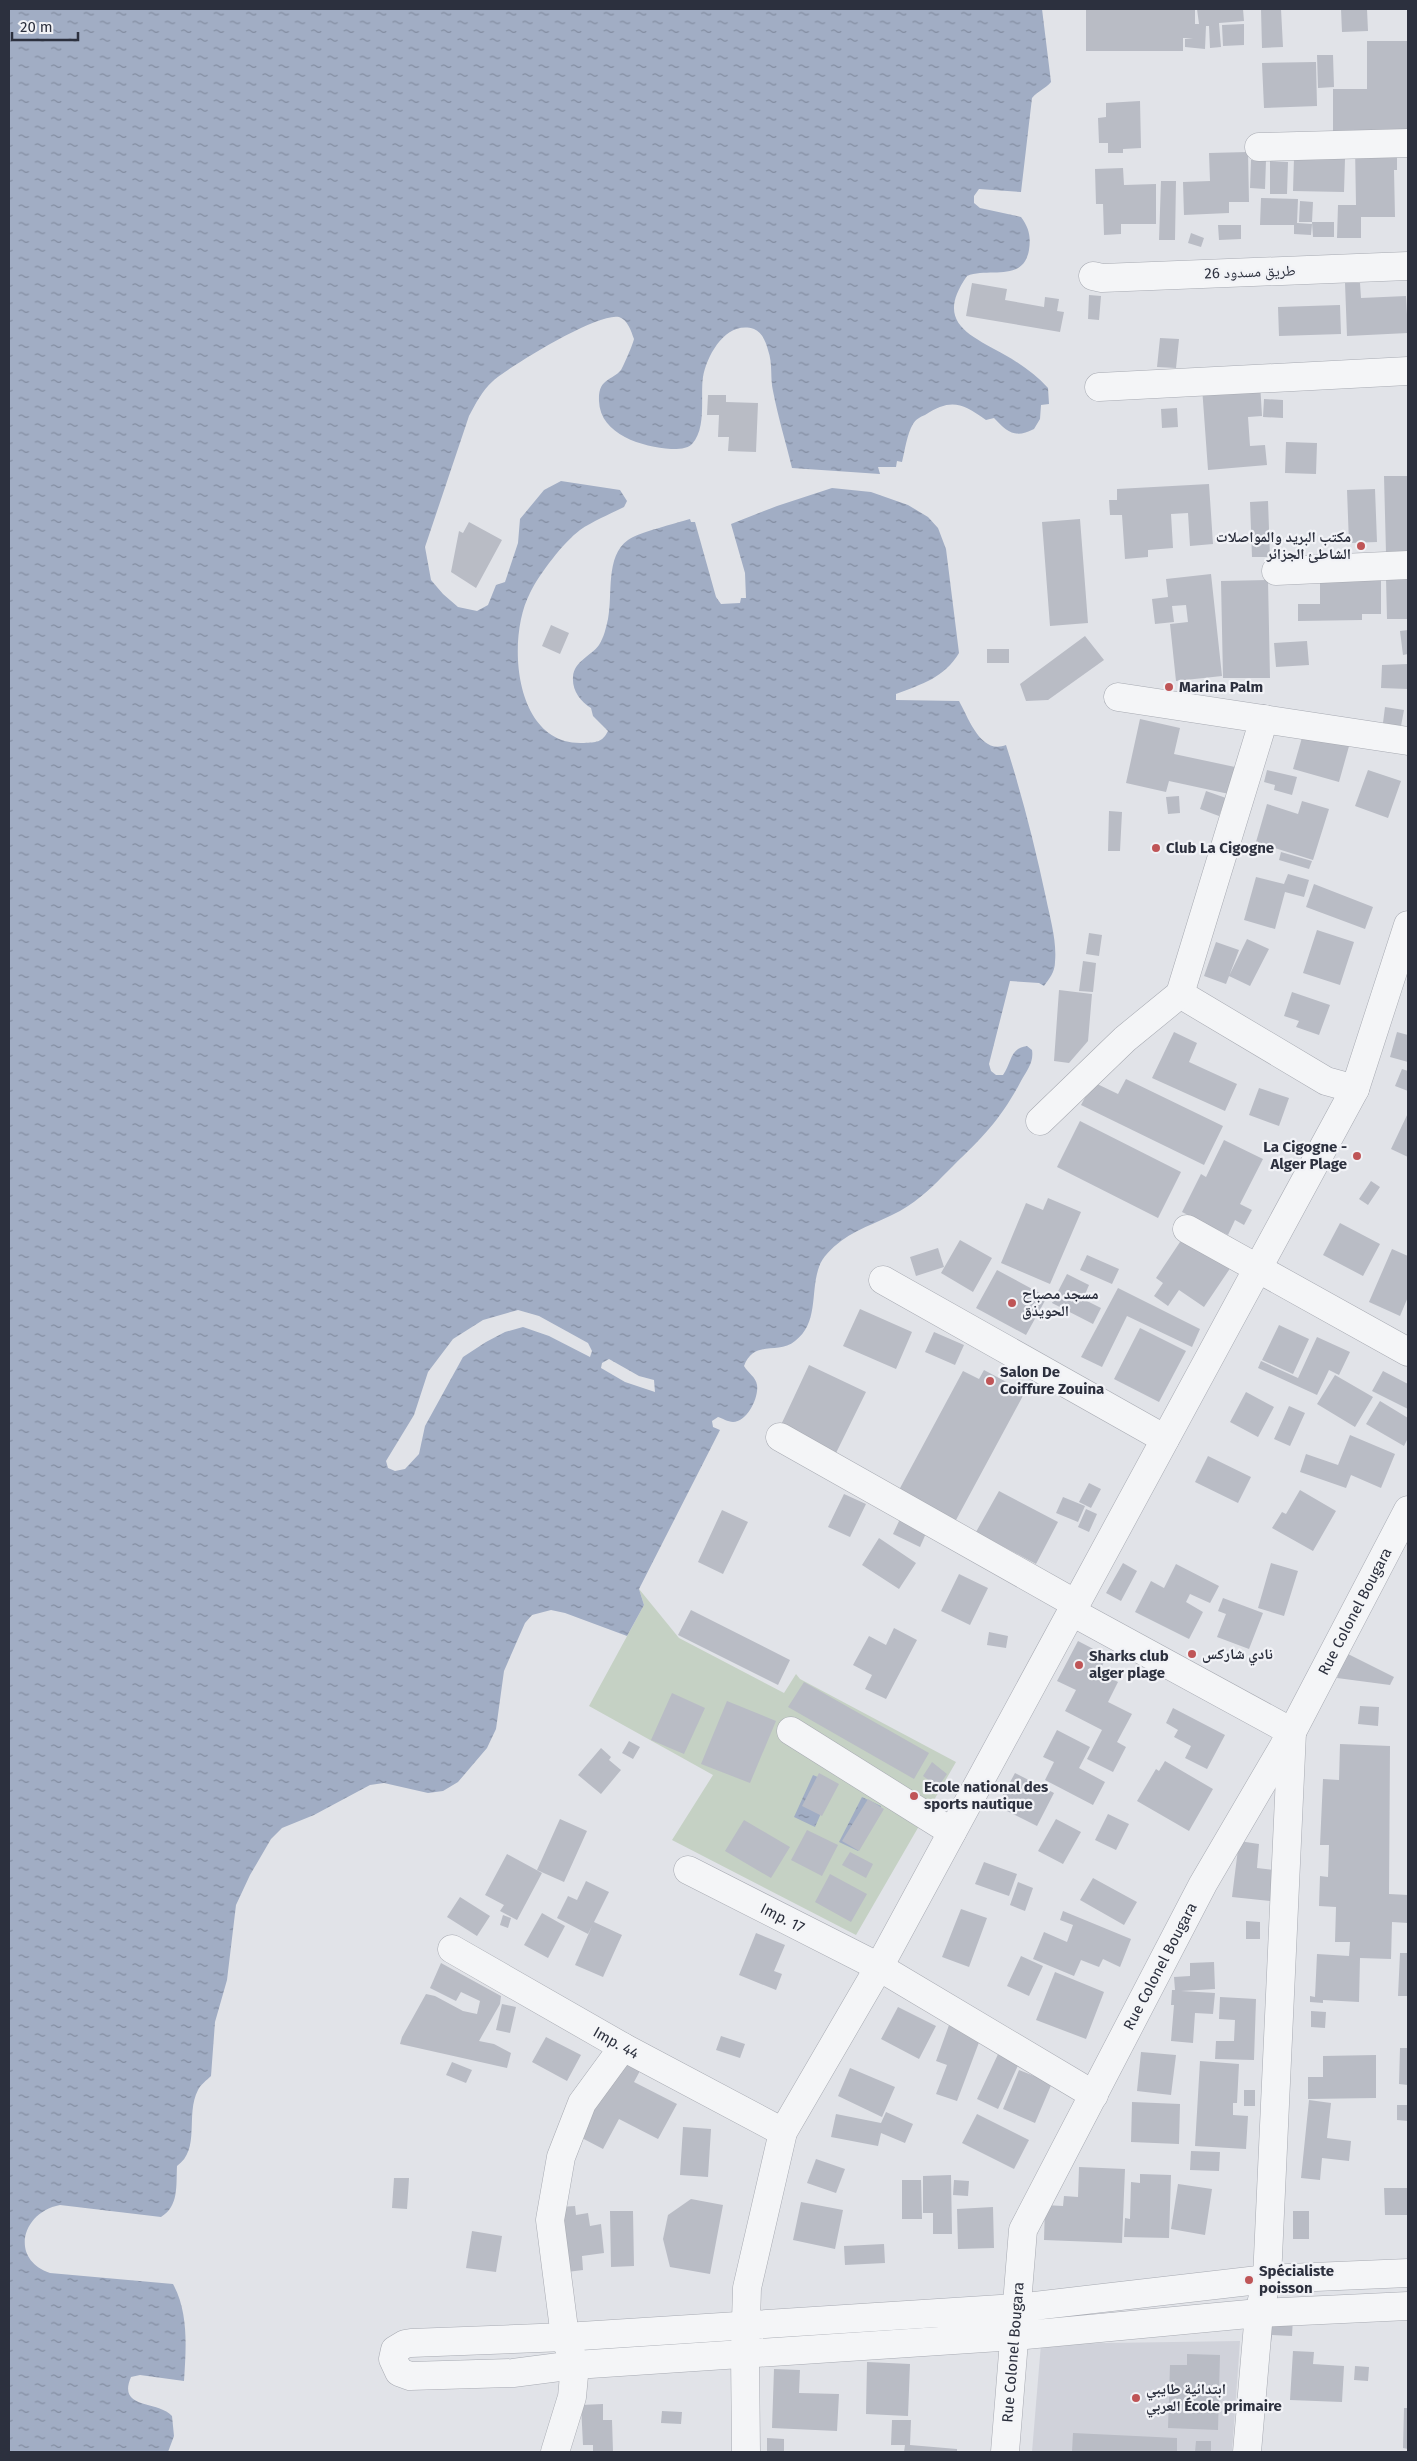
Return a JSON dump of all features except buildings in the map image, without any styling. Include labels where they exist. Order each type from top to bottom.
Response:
[{"type":"street","points":[[1260,147],[1408,142]]},
{"type":"street","name":"طريق مسدود 26","points":[[1093,276],[1102,278],[1408,266]]},
{"type":"street","points":[[1099,387],[1408,371]]},
{"type":"street","points":[[1276,570],[1408,565]]},
{"type":"street","points":[[1118,697],[1408,741]]},
{"type":"street","points":[[1040,1121],[1124,1039],[1180,994],[1264,719]]},
{"type":"street","points":[[746,2452],[745,2354],[747,2288],[782,2132],[878,1967],[1355,1089],[1408,925]]},
{"type":"street","points":[[1180,994],[1326,1081],[1355,1089]]},
{"type":"street","points":[[1187,1229],[1408,1352]]},
{"type":"street","points":[[883,1280],[1165,1439]]},
{"type":"street","points":[[780,1437],[1292,1732],[1267,2279],[1259,2313],[1247,2452]]},
{"type":"street","name":"Rue Colonel Bougara","points":[[1005,2452],[1023,2230],[1203,1884],[1292,1732],[1408,1510]]},
{"type":"street","points":[[791,1731],[952,1832]]},
{"type":"street","name":"Imp. 17","points":[[688,1870],[878,1967],[1094,2095]]},
{"type":"street","name":"Imp. 44","points":[[452,1949],[623,2047],[782,2132]]},
{"type":"street","points":[[555,2452],[572,2396],[575,2365],[565,2337],[550,2220],[561,2157],[582,2103],[623,2047]]},
{"type":"street","points":[[1408,2273],[1267,2279],[1016,2308],[565,2337],[404,2344],[395,2350],[393,2359],[399,2372],[410,2376],[514,2373],[575,2365],[1015,2336],[1259,2313],[1408,2306]]},
{"type":"shaded area","name":"ابتدائية طايبي العربي École primaire","points":[[1240,2341],[1232,2452],[1032,2452],[1041,2344]]},
{"type":"green space","points":[[639,1589],[679,1638],[784,1693],[796,1674],[800,1679],[956,1762],[856,1935],[672,1840],[713,1775],[589,1706],[644,1605]]},
{"type":"water","points":[[9,9],[1042,9],[1051,82],[1032,98],[1021,192],[979,189],[974,196],[974,203],[980,208],[1021,217],[1028,229],[1030,240],[1026,260],[1020,267],[1013,270],[967,276],[958,292],[954,305],[955,316],[969,334],[1011,358],[1048,388],[1049,404],[1041,405],[1040,419],[1034,429],[1022,433],[1012,433],[994,418],[986,420],[963,406],[942,406],[915,421],[909,432],[902,462],[897,461],[896,467],[878,467],[880,474],[792,468],[772,386],[770,355],[766,344],[757,330],[744,328],[735,329],[727,334],[714,349],[709,359],[703,377],[700,429],[692,444],[685,448],[671,449],[636,442],[615,431],[607,423],[601,413],[599,401],[599,394],[603,384],[621,370],[634,339],[627,323],[619,317],[608,318],[574,331],[517,364],[489,385],[469,416],[425,547],[431,580],[458,607],[477,611],[488,605],[496,585],[505,582],[518,543],[520,519],[544,490],[561,481],[620,490],[627,501],[624,507],[580,530],[566,543],[552,559],[530,593],[523,613],[518,636],[518,662],[522,687],[530,709],[543,728],[561,740],[584,743],[595,742],[601,740],[608,731],[593,716],[591,708],[578,695],[573,677],[576,667],[596,649],[602,639],[608,619],[613,566],[621,547],[628,540],[648,531],[690,519],[691,522],[695,522],[716,597],[721,604],[740,603],[741,598],[746,598],[745,573],[731,524],[777,506],[832,488],[871,492],[908,505],[928,517],[938,528],[946,549],[959,653],[946,669],[932,679],[896,694],[896,700],[959,701],[977,734],[983,740],[997,747],[1006,745],[1023,802],[1042,879],[1054,938],[1055,966],[1044,986],[1039,983],[1010,981],[989,1064],[991,1071],[996,1075],[1003,1075],[1012,1056],[1021,1047],[1027,1046],[1032,1050],[1032,1054],[1028,1070],[999,1117],[973,1146],[920,1197],[900,1211],[849,1236],[831,1250],[822,1260],[819,1267],[811,1316],[803,1334],[788,1345],[760,1350],[748,1358],[744,1366],[754,1377],[757,1385],[754,1402],[747,1414],[738,1421],[731,1422],[718,1417],[712,1421],[713,1427],[720,1430],[639,1589],[644,1605],[627,1636],[565,1613],[551,1610],[532,1615],[525,1623],[504,1671],[496,1729],[487,1748],[458,1782],[443,1791],[428,1793],[384,1783],[370,1785],[314,1815],[282,1828],[271,1839],[250,1875],[236,1905],[227,1980],[215,2022],[211,2076],[199,2088],[194,2100],[189,2150],[177,2166],[174,2201],[167,2212],[161,2217],[60,2205],[47,2209],[29,2226],[25,2236],[25,2247],[29,2257],[37,2266],[50,2273],[173,2284],[182,2307],[184,2319],[186,2344],[184,2381],[140,2375],[131,2377],[128,2387],[129,2395],[134,2400],[165,2411],[172,2416],[174,2436],[168,2452],[9,2452]]},
{"type":"water","points":[[813,1775],[834,1784],[815,1827],[794,1817]]},
{"type":"water","points":[[862,1797],[881,1806],[858,1851],[839,1842]]},
{"type":"pier","points":[[518,1310],[539,1316],[588,1343],[592,1351],[590,1357],[549,1336],[523,1327],[505,1332],[486,1342],[463,1357],[425,1426],[419,1454],[405,1469],[395,1471],[388,1468],[386,1461],[414,1415],[428,1372],[453,1339],[483,1320]]},
{"type":"pier","points":[[609,1359],[639,1376],[654,1380],[655,1392],[625,1382],[601,1368],[602,1363]]},
{"type":"place","name":"مكتب البريد والمواصلات الشاطئ الجزائر","points":[[1361,546]]},
{"type":"place","name":"Marina Palm","points":[[1169,687]]},
{"type":"place","name":"Club La Cigogne","points":[[1156,848]]},
{"type":"place","name":"La Cigogne - Alger Plage","points":[[1357,1156]]},
{"type":"place","name":"مسجد مصباح الحويذق","points":[[1012,1303]]},
{"type":"place","name":"Salon De Coiffure Zouina","points":[[990,1381]]},
{"type":"place","name":"نادي شاركس","points":[[1192,1654]]},
{"type":"place","name":"Sharks club alger plage","points":[[1079,1665]]},
{"type":"place","name":"Ecole national des sports nautique","points":[[914,1796]]},
{"type":"place","name":"Spécialiste poisson","points":[[1249,2280]]},
{"type":"place","name":"ابتدائية طايبي العربي École primaire","points":[[1136,2398]]}]
